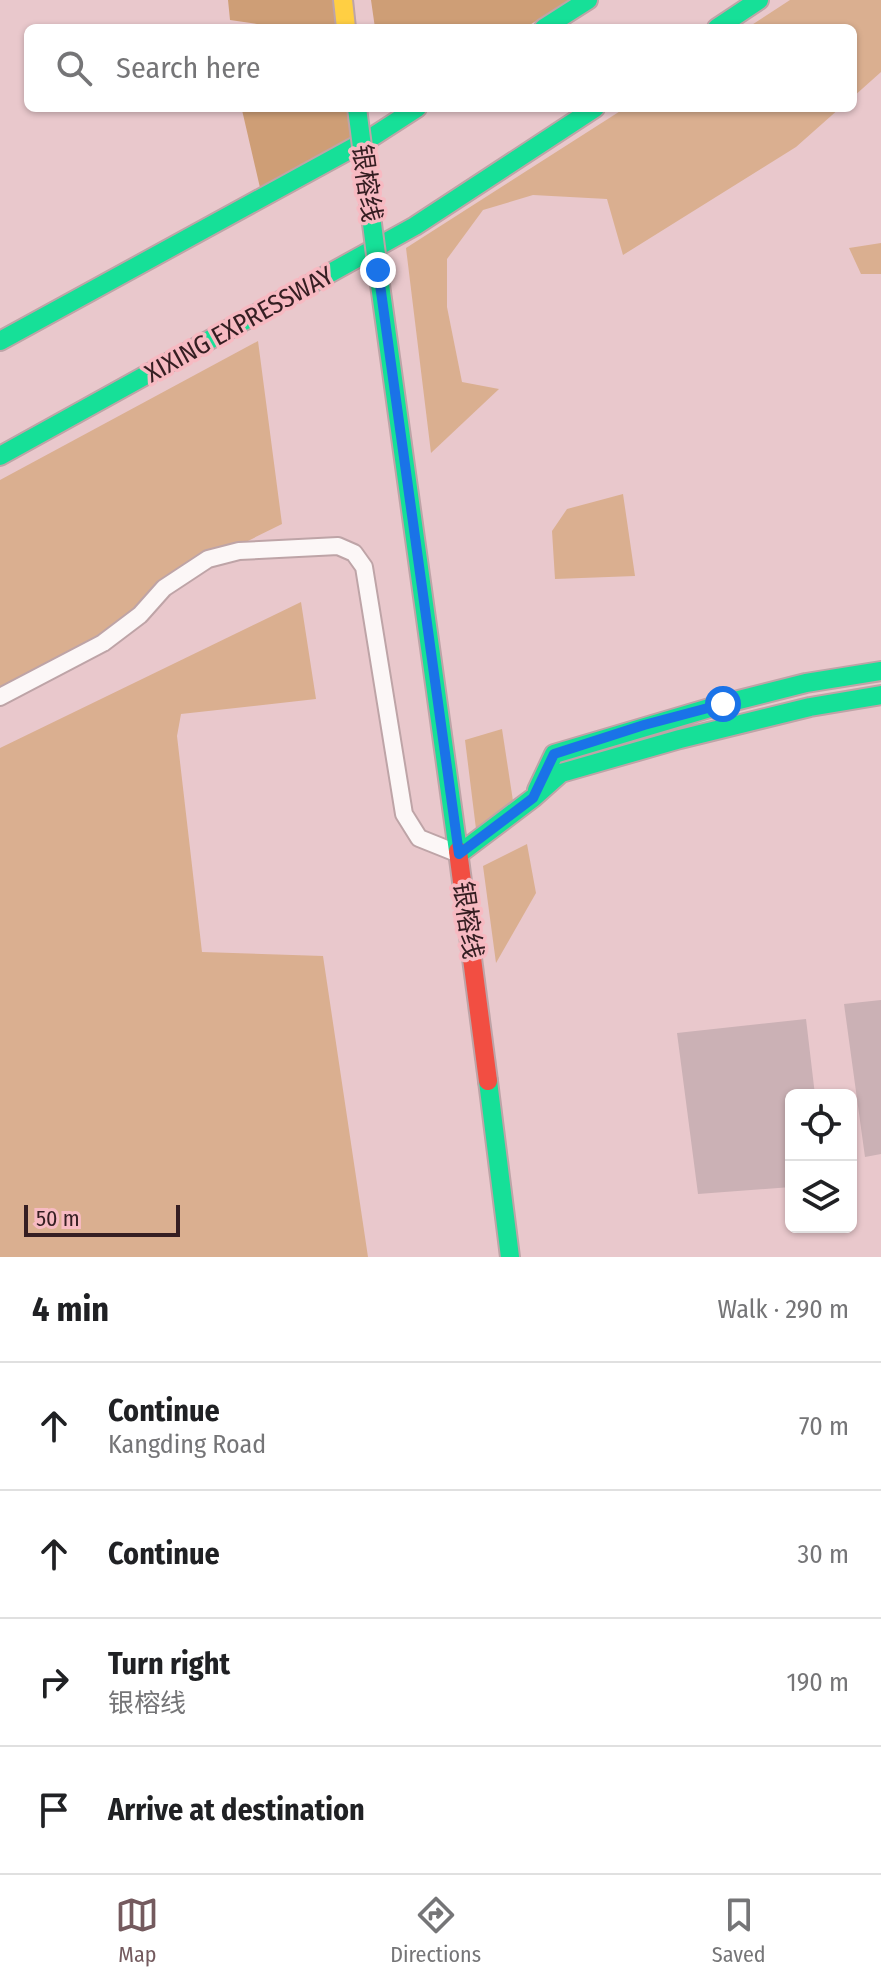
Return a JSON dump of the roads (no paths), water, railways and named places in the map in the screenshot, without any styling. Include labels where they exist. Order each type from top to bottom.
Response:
[{"type":"main road","points":[[343,0],[346,24]]},
{"type":"main road","points":[[550,24],[588,0]]},
{"type":"main road","points":[[723,24],[759,0]]},
{"type":"main road","name":"银榕线","points":[[358,112],[459,854],[510,1257]]},
{"type":"main road","points":[[0,341],[355,146],[410,112]]},
{"type":"main road","name":"XIXING EXPRESSWAY","points":[[0,456],[415,226],[589,112]]},
{"type":"main road","points":[[533,798],[554,754],[644,725],[806,683],[881,671]]},
{"type":"main road","points":[[459,854],[561,773],[810,707],[881,695]]},
{"type":"street","points":[[0,697],[103,643],[140,615],[164,588],[208,559],[239,551],[338,546],[354,553],[364,567],[404,814],[419,838],[459,854]]}]
